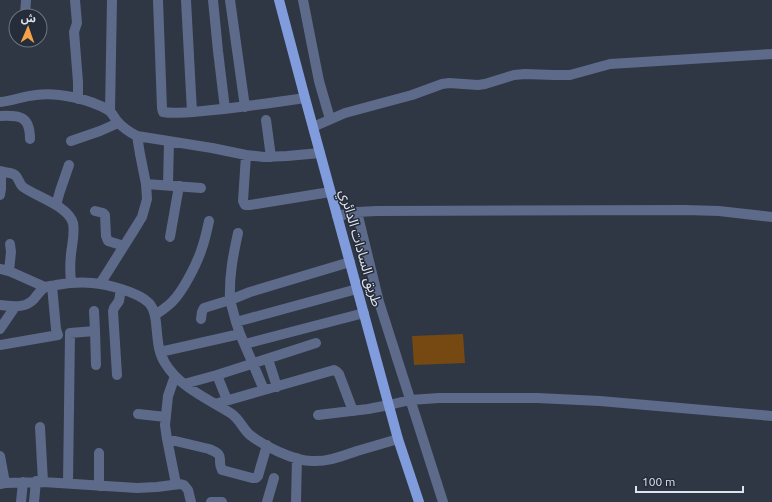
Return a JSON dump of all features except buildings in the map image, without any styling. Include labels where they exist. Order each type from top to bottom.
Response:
[{"type":"main road","name":"طريق السادات الدائري","points":[[279,0],[304,98],[398,439],[419,502]]},
{"type":"street","points":[[75,0],[77,23],[74,32],[78,99]]},
{"type":"street","points":[[110,111],[112,0]]},
{"type":"street","points":[[158,0],[162,110],[165,112],[192,112],[244,107],[304,98]]},
{"type":"street","points":[[186,0],[192,112]]},
{"type":"street","points":[[213,0],[224,109]]},
{"type":"street","points":[[230,0],[244,107]]},
{"type":"street","points":[[303,0],[318,75],[330,119]]},
{"type":"street","points":[[313,127],[330,119],[359,109],[412,95],[442,84],[478,85],[514,75],[525,74],[570,75],[610,64],[772,54]]},
{"type":"street","points":[[0,102],[36,95],[61,95],[102,106],[110,111],[118,123],[129,132],[137,136],[246,155],[271,157],[298,156],[320,153]]},
{"type":"street","points":[[0,116],[10,116],[24,119],[30,127],[30,139]]},
{"type":"street","points":[[266,120],[271,157]]},
{"type":"street","points":[[71,141],[94,134],[118,123]]},
{"type":"street","points":[[100,284],[134,230],[145,209],[147,199],[146,184],[137,136]]},
{"type":"street","points":[[168,185],[169,141]]},
{"type":"street","points":[[246,155],[243,200],[245,205],[250,206],[330,192]]},
{"type":"street","points":[[56,206],[69,165]]},
{"type":"street","points":[[0,194],[1,172],[10,173],[18,178],[21,186],[56,206],[68,215],[73,224],[70,262],[71,282]]},
{"type":"street","points":[[146,184],[201,188]]},
{"type":"street","points":[[170,237],[180,186]]},
{"type":"street","points":[[337,216],[357,212],[413,210],[685,210],[719,211],[772,217]]},
{"type":"street","points":[[96,211],[105,215],[106,236],[108,241],[124,246]]},
{"type":"street","points":[[357,212],[379,302],[442,502]]},
{"type":"street","points":[[155,315],[165,309],[180,292],[200,254],[209,221]]},
{"type":"street","points":[[238,233],[230,274],[230,300],[240,334],[264,390]]},
{"type":"street","points":[[10,244],[11,252],[4,270],[48,287]]},
{"type":"street","points":[[201,319],[204,308],[250,292],[350,262]]},
{"type":"street","points":[[0,305],[20,307],[31,302],[48,287],[71,282],[100,284],[121,289],[138,295],[148,302],[152,308],[155,315],[160,352],[165,363],[174,376],[195,392],[237,417],[246,431],[267,445],[297,458],[310,461],[320,461],[334,459],[398,439]]},
{"type":"street","points":[[48,287],[58,336]]},
{"type":"street","points":[[117,375],[113,311],[119,301],[121,289]]},
{"type":"street","points":[[236,322],[357,289]]},
{"type":"street","points":[[0,329],[15,307]]},
{"type":"street","points":[[94,311],[96,365]]},
{"type":"street","points":[[245,344],[364,313]]},
{"type":"street","points":[[0,345],[70,333],[95,331]]},
{"type":"street","points":[[68,483],[70,333]]},
{"type":"street","points":[[160,352],[240,334]]},
{"type":"street","points":[[184,384],[253,364],[316,343]]},
{"type":"street","points":[[268,359],[277,387]]},
{"type":"street","points":[[215,404],[335,371],[339,374],[353,411]]},
{"type":"street","points":[[217,375],[227,400]]},
{"type":"street","points":[[174,376],[168,396],[165,426],[176,484]]},
{"type":"street","points":[[318,415],[353,411],[410,400],[439,398],[537,398],[600,401],[772,416]]},
{"type":"street","points":[[138,414],[166,417]]},
{"type":"street","points":[[34,502],[40,482],[40,427]]},
{"type":"street","points":[[167,439],[209,448],[218,453],[220,456],[220,468],[222,470],[252,478],[256,478],[258,476],[267,445]]},
{"type":"street","points":[[99,453],[99,486]]},
{"type":"street","points":[[0,456],[1,485],[23,482],[40,482],[137,488],[176,484],[187,487],[191,502]]},
{"type":"street","points":[[296,502],[297,458]]},
{"type":"street","points":[[268,502],[274,478]]},
{"type":"street","points":[[21,502],[23,482]]},
{"type":"street","points":[[211,502],[222,502]]},
{"type":"shaded area","points":[[463,334],[465,363],[414,365],[412,336]]}]
